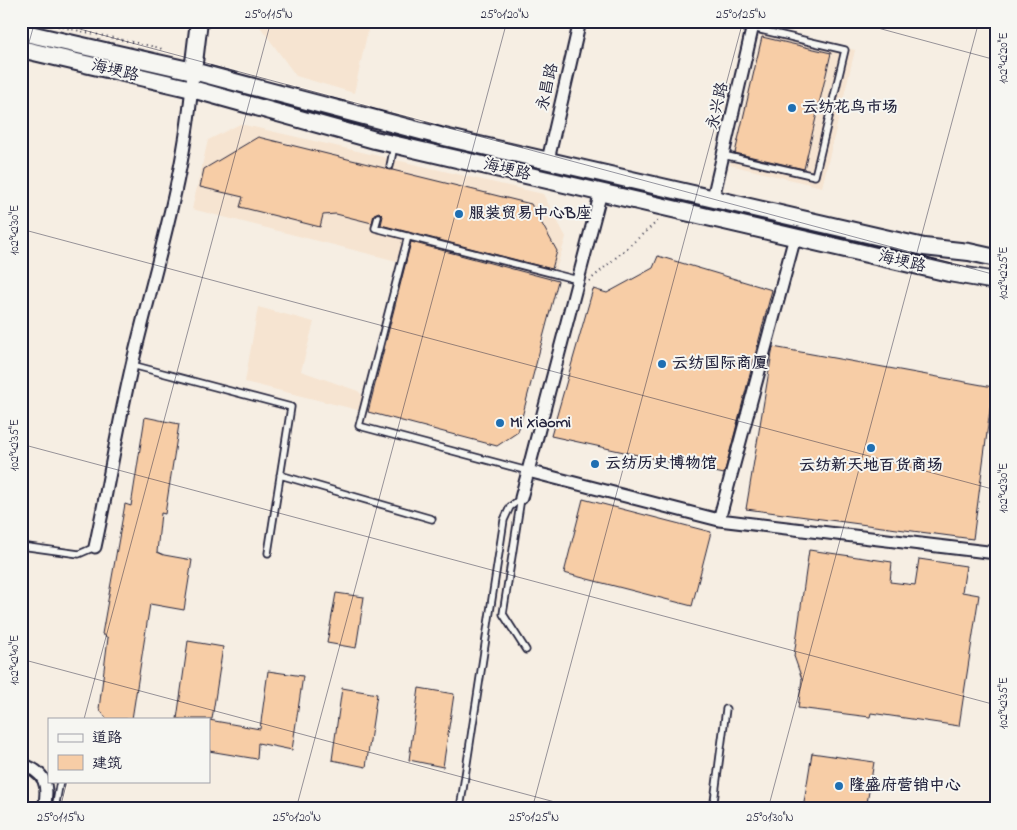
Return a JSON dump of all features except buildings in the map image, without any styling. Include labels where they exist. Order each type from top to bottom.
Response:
[{"type":"main road","points":[[193,71],[199,21]]},
{"type":"main road","name":"海埂路","points":[[21,32],[193,71],[363,117],[548,160],[924,247],[969,252],[996,258]]},
{"type":"main road","name":"海埂路","points":[[21,49],[192,89],[394,145],[672,208],[949,274],[996,281]]},
{"type":"street","name":"永昌路","points":[[548,160],[580,21]]},
{"type":"street","name":"永兴路","points":[[713,198],[753,24]]},
{"type":"street","points":[[95,547],[132,366],[172,211],[188,133],[193,71]]},
{"type":"street","points":[[521,498],[601,192]]},
{"type":"street","points":[[719,520],[795,237]]},
{"type":"street","points":[[528,472],[719,520],[996,553]]},
{"type":"street","points":[[21,764],[39,772],[44,778],[47,794],[44,809]]},
{"type":"lane","points":[[724,155],[815,176],[845,50],[753,24]]},
{"type":"lane","points":[[390,166],[394,145]]},
{"type":"lane","points":[[378,217],[375,228],[578,280]]},
{"type":"lane","points":[[408,236],[359,426],[528,472]]},
{"type":"lane","points":[[132,366],[291,407],[268,553]]},
{"type":"lane","points":[[280,475],[432,520]]},
{"type":"lane","points":[[521,498],[503,614],[526,650]]},
{"type":"lane","points":[[460,809],[504,520],[510,507],[521,498]]},
{"type":"lane","points":[[21,546],[78,554],[95,547]]},
{"type":"lane","points":[[713,809],[726,709]]},
{"type":"lane","points":[[55,809],[60,782]]},
{"type":"path","points":[[575,294],[672,208]]},
{"type":"shaded area","points":[[256,21],[370,21],[354,93],[296,76]]},
{"type":"shaded area","name":"云纺花鸟市场","points":[[763,28],[855,50],[822,187],[730,165]]},
{"type":"shaded area","points":[[240,124],[543,194],[566,237],[547,299],[192,209],[208,140]]},
{"type":"shaded area","points":[[258,307],[314,322],[301,371],[358,391],[366,399],[362,411],[245,382]]},
{"type":"place","name":"云纺花鸟市场","points":[[792,108]]},
{"type":"place","name":"服装贸易中心B座","points":[[459,214]]},
{"type":"place","name":"云纺国际商厦","points":[[662,364]]},
{"type":"place","name":"Mi Xiaomi","points":[[500,423]]},
{"type":"place","name":"云纺新天地百货商场","points":[[871,448]]},
{"type":"place","name":"云纺历史博物馆","points":[[595,464]]},
{"type":"place","name":"隆盛府营销中心","points":[[839,786]]}]
